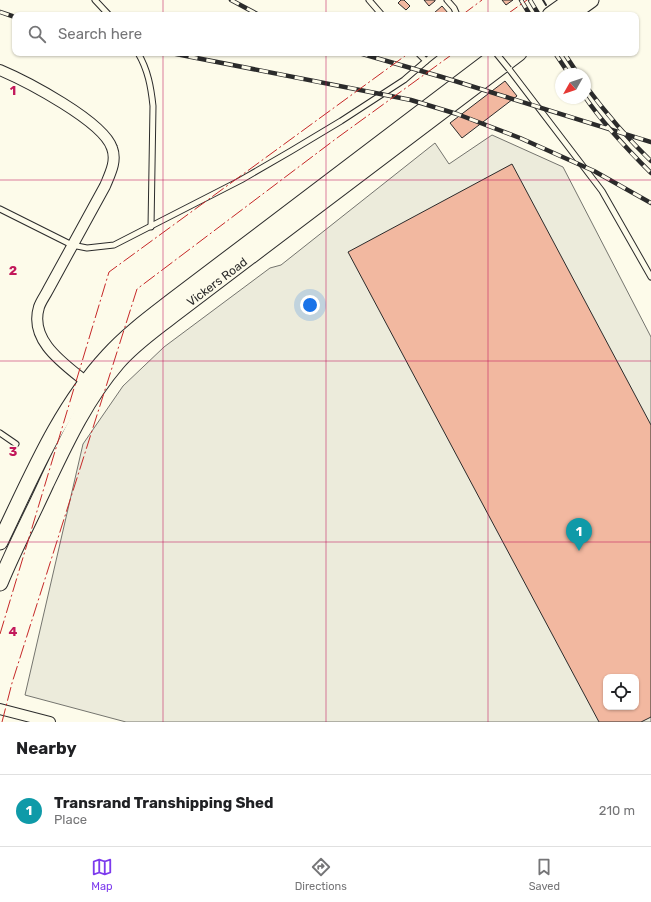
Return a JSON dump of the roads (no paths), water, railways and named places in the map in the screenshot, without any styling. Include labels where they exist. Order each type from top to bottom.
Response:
[{"type":"main road","points":[[554,12],[571,0]]},
{"type":"main road","points":[[574,12],[592,0]]},
{"type":"main road","name":"Vickers Road","points":[[0,583],[80,417],[91,386],[108,356],[145,323],[493,56]]},
{"type":"main road","name":"Vickers Road","points":[[0,542],[53,436],[75,399],[145,337],[515,56]]},
{"type":"street","points":[[0,70],[40,90],[86,119],[105,136],[112,147],[114,157],[112,169],[105,186],[39,308],[39,328],[42,338],[52,352],[91,386]]},
{"type":"street","points":[[0,709],[50,722]]},
{"type":"lane","points":[[95,0],[106,12]]},
{"type":"lane","points":[[369,0],[379,12]]},
{"type":"lane","points":[[448,0],[456,12]]},
{"type":"lane","points":[[140,56],[150,82],[153,106],[151,227]]},
{"type":"lane","points":[[421,56],[426,61]]},
{"type":"lane","points":[[0,209],[72,245],[87,248],[114,245],[241,180],[329,128],[404,80],[432,56]]},
{"type":"lane","points":[[499,56],[602,191],[651,277]]},
{"type":"lane","points":[[0,434],[16,444]]},
{"type":"railway","points":[[231,0],[253,12]]},
{"type":"railway","points":[[521,0],[528,12]]},
{"type":"railway","points":[[530,0],[537,12]]},
{"type":"railway","points":[[0,12],[12,16]]},
{"type":"railway","points":[[186,56],[411,100],[457,114],[520,138],[594,171],[651,203]]},
{"type":"railway","points":[[369,56],[651,142]]},
{"type":"railway","points":[[557,56],[565,68]]},
{"type":"railway","points":[[566,56],[574,68]]},
{"type":"railway","points":[[591,93],[616,124],[651,161]]},
{"type":"railway","points":[[590,104],[616,136],[651,173]]},
{"type":"place","name":"Transrand Transhipping Shed","points":[[579,551]]}]
